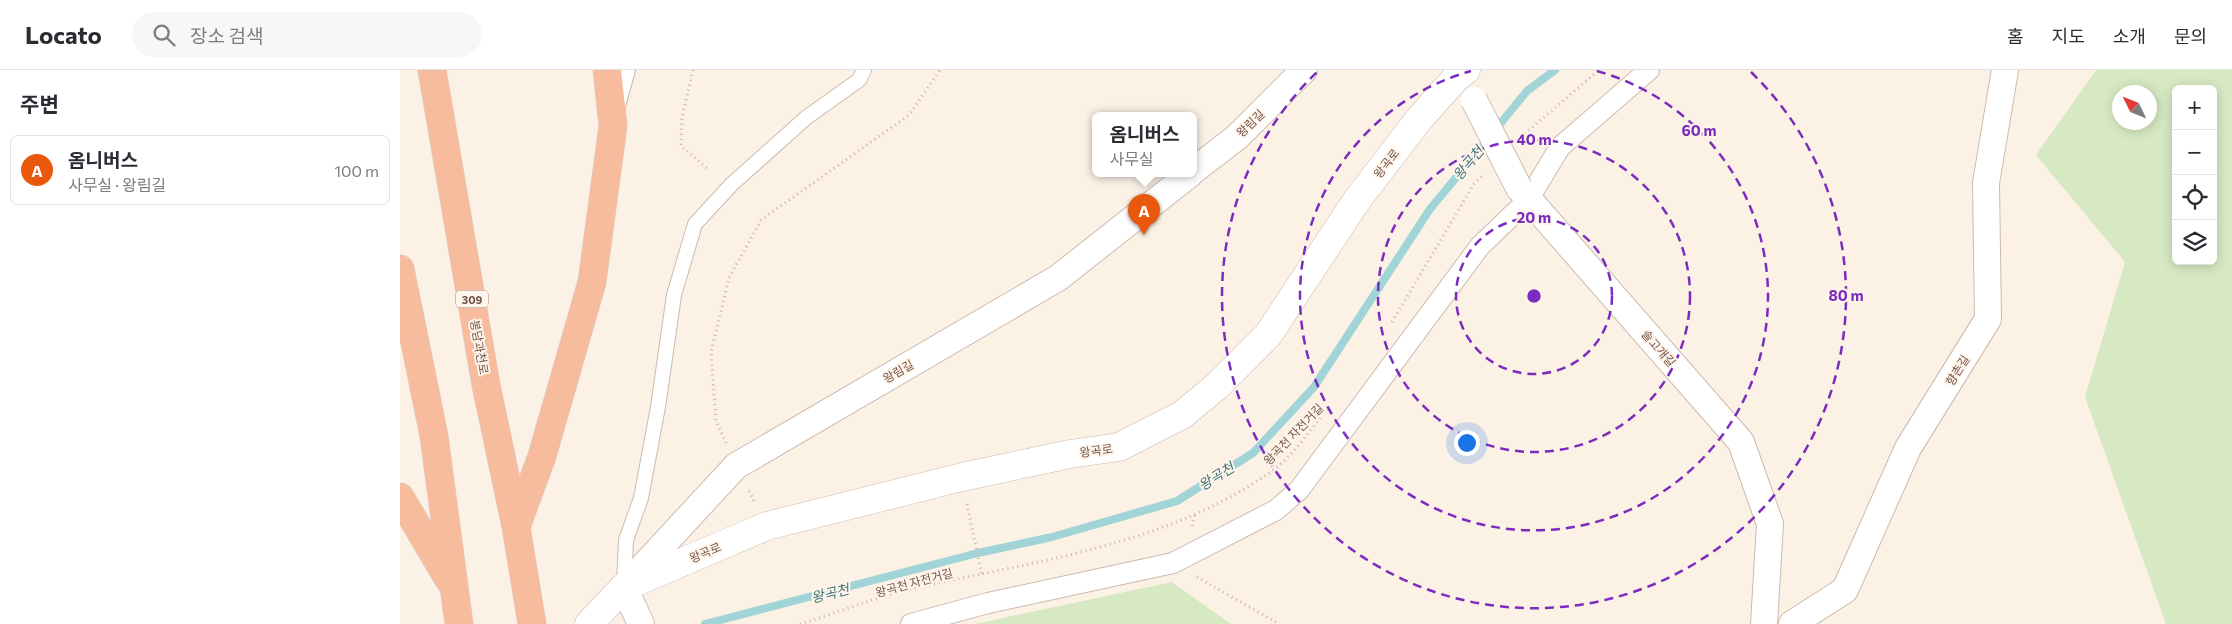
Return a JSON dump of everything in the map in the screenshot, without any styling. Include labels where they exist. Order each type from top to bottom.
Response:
[{"type":"highway","name":"봉담과천로","points":[[432,70],[486,384],[516,527],[532,624]]},
{"type":"highway","points":[[516,527],[542,456],[592,282],[613,126],[607,70]]},
{"type":"highway","points":[[400,269],[434,436],[459,624]]},
{"type":"highway","points":[[400,497],[455,589]]},
{"type":"street","name":"왕림길","points":[[1197,168],[1237,137],[1304,70]]},
{"type":"street","points":[[911,624],[988,604],[1173,563],[1276,510],[1299,490],[1480,246],[1524,194],[1560,147],[1649,70]]},
{"type":"street","name":"향촌길","points":[[1792,624],[1846,590],[1908,448],[1988,319],[1986,183],[2005,70]]},
{"type":"street","name":"왕곡로","points":[[589,624],[624,587],[767,526],[962,478],[1070,454],[1119,447],[1182,415],[1216,386],[1268,335],[1357,200],[1456,73]]},
{"type":"street","name":"솔고개길","points":[[1456,73],[1474,100],[1524,194],[1741,442],[1770,524],[1764,624]]},
{"type":"street","name":"왕림길","points":[[624,587],[736,466],[1058,278],[1186,177]]},
{"type":"street","points":[[624,587],[641,624]]},
{"type":"lane","points":[[613,126],[628,70]]},
{"type":"lane","points":[[624,587],[626,540],[641,498],[658,407],[674,295],[695,224],[732,184],[807,117],[859,80],[864,70]]},
{"type":"path","points":[[693,70],[682,117],[681,146],[709,170]]},
{"type":"path","points":[[767,526],[716,422],[711,352],[729,278],[761,220],[909,115],[940,70]]},
{"type":"path","points":[[1521,138],[1599,70]]},
{"type":"path","points":[[1389,328],[1474,184],[1487,171]]},
{"type":"path","name":"왕곡천 자전거길","points":[[800,624],[917,588],[1051,560],[1165,528],[1229,498],[1277,467],[1328,410]]},
{"type":"path","points":[[962,478],[988,604]]},
{"type":"path","points":[[1173,563],[1279,624]]},
{"type":"green space","points":[[2096,70],[2232,70],[2232,624],[2166,624],[2085,397],[2125,262],[2036,155]]},
{"type":"green space","points":[[1172,582],[1231,624],[975,624]]},
{"type":"waterway","name":"왕곡천","points":[[1495,130],[1527,91],[1555,70]]},
{"type":"waterway","name":"왕곡천","points":[[705,624],[978,553],[1052,537],[1177,501],[1253,453],[1314,387],[1430,209],[1488,139]]},
{"type":"place","name":"옴니버스","points":[[1144,235]]}]
